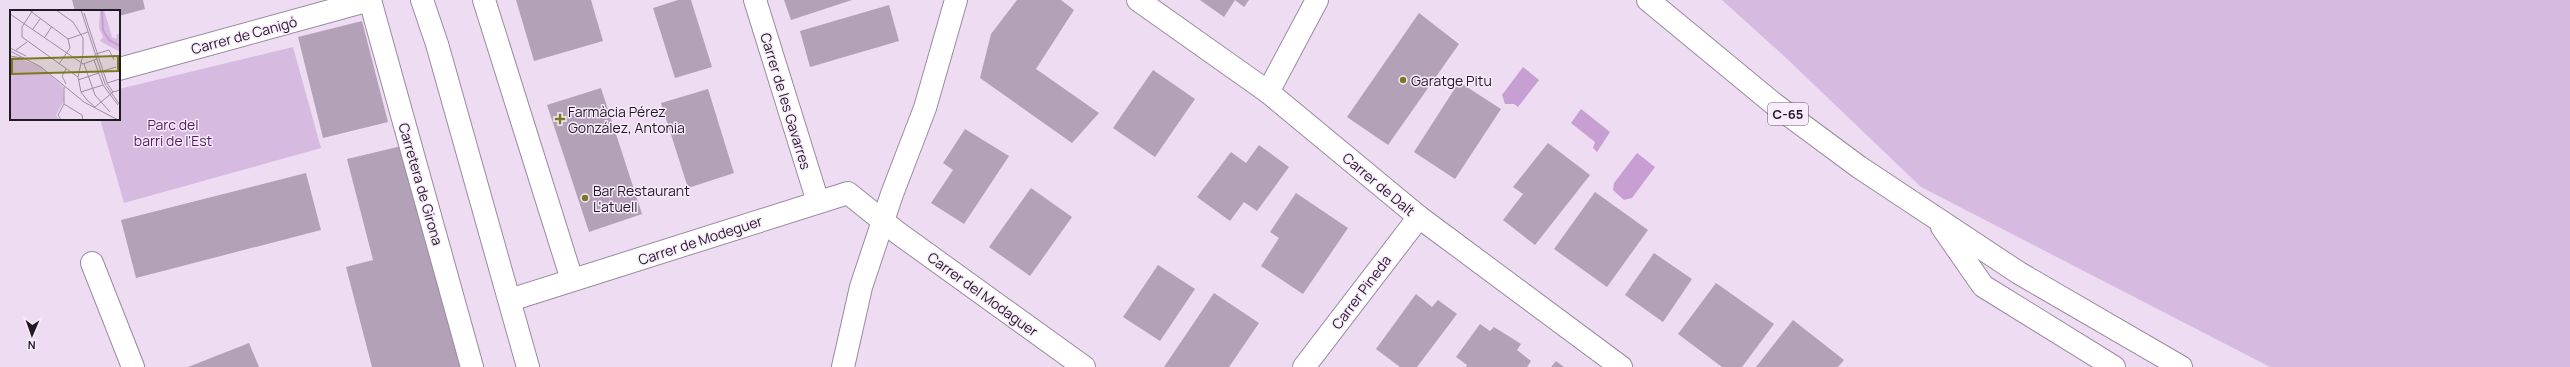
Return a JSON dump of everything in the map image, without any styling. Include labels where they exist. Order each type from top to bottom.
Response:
[{"type":"street","name":"Carrer de Canigó","points":[[120,69],[370,0]]},
{"type":"street","name":"Carretera de Girona","points":[[370,0],[472,367]]},
{"type":"street","points":[[422,0],[437,44],[528,367]]},
{"type":"street","points":[[484,0],[572,280]]},
{"type":"street","name":"Carrer de les Gavarres","points":[[755,0],[818,202]]},
{"type":"street","points":[[843,367],[861,287],[882,221],[925,108],[956,0]]},
{"type":"street","name":"Carrer de Dalt","points":[[1138,0],[1268,92],[1419,217],[1622,367]]},
{"type":"street","points":[[1268,92],[1317,0]]},
{"type":"street","name":"C-65","points":[[1648,0],[1774,104],[1859,167],[2019,272],[2174,363]]},
{"type":"street","name":"Carrer de Modeguer","points":[[510,300],[848,193],[882,221]]},
{"type":"street","name":"Carrer Pineda","points":[[1304,367],[1419,217]]},
{"type":"street","points":[[1936,218],[1983,286],[2114,367]]},
{"type":"street","name":"Carrer del Modaguer","points":[[882,221],[1084,367]]},
{"type":"street","points":[[92,263],[133,367]]},
{"type":"street","points":[[2174,363],[2198,367]]},
{"type":"green space","points":[[1722,0],[2570,0],[2570,367],[2270,367],[1921,187],[1784,56]]},
{"type":"green space","name":"Parc del barri de l'Est","points":[[293,47],[321,148],[124,203],[100,120],[120,120],[120,89]]},
{"type":"shaded area","points":[[1523,67],[1539,80],[1518,107],[1514,104],[1505,104],[1502,95]]},
{"type":"shaded area","points":[[1581,109],[1610,132],[1597,152],[1593,148],[1595,142],[1571,123]]},
{"type":"shaded area","points":[[1637,153],[1655,167],[1632,198],[1624,200],[1613,190],[1614,183]]},
{"type":"building","points":[[72,0],[143,0],[145,9],[120,16],[120,10],[75,10]]},
{"type":"building","points":[[516,0],[591,0],[603,41],[534,61]]},
{"type":"building","points":[[678,0],[691,0],[712,67],[675,78],[653,8]]},
{"type":"building","points":[[784,0],[852,0],[791,20]]},
{"type":"building","points":[[1017,0],[1061,0],[1074,10],[1036,69],[1099,113],[1072,143],[980,78],[991,34]]},
{"type":"building","points":[[1200,0],[1235,0],[1224,17]]},
{"type":"building","points":[[1235,0],[1249,0],[1244,7]]},
{"type":"building","points":[[889,5],[899,41],[810,67],[800,31]]},
{"type":"building","name":"Garatge Pitu","points":[[1419,13],[1459,44],[1388,145],[1347,117]]},
{"type":"building","points":[[362,21],[388,122],[323,138],[298,37]]},
{"type":"building","points":[[1153,70],[1195,99],[1155,157],[1113,128]]},
{"type":"building","points":[[1459,82],[1501,109],[1455,179],[1414,152]]},
{"type":"building","points":[[601,88],[642,214],[589,232],[547,105]]},
{"type":"building","points":[[708,89],[734,173],[688,188],[661,103]]},
{"type":"building","points":[[965,129],[1009,156],[964,224],[931,203],[953,170],[943,163]]},
{"type":"building","points":[[1548,143],[1590,175],[1535,245],[1503,220],[1523,194],[1513,187]]},
{"type":"building","points":[[406,145],[462,367],[372,367],[346,267],[373,260],[347,159]]},
{"type":"building","points":[[1259,145],[1289,167],[1257,211],[1244,202],[1230,221],[1197,197],[1231,152],[1246,163]]},
{"type":"building","points":[[306,173],[321,230],[136,278],[121,220]]},
{"type":"building","points":[[1031,188],[1072,217],[1030,276],[989,247]]},
{"type":"building","points":[[1595,192],[1648,230],[1607,287],[1554,249]]},
{"type":"building","points":[[1296,193],[1348,228],[1303,294],[1261,266],[1279,238],[1270,232]]},
{"type":"building","points":[[1654,253],[1692,279],[1663,322],[1625,295]]},
{"type":"building","points":[[1158,265],[1195,289],[1160,341],[1123,317]]},
{"type":"building","points":[[1716,283],[1774,324],[1742,367],[1722,367],[1678,334]]},
{"type":"building","points":[[1214,293],[1259,323],[1229,367],[1164,367]]},
{"type":"building","points":[[1416,294],[1432,307],[1438,300],[1457,314],[1417,367],[1400,367],[1376,349]]},
{"type":"building","points":[[1793,320],[1844,360],[1838,367],[1756,367]]},
{"type":"building","points":[[1480,324],[1490,331],[1494,327],[1521,344],[1517,350],[1531,361],[1527,367],[1466,367],[1467,365],[1456,357]]},
{"type":"building","points":[[249,343],[259,367],[188,367]]},
{"type":"building","points":[[1556,361],[1564,367],[1551,367]]},
{"type":"place","name":"Garatge Pitu","points":[[1403,80]]},
{"type":"place","name":"Farmàcia Pérez González, Antonia","points":[[560,119]]},
{"type":"place","name":"Bar Restaurant L'atuell","points":[[585,198]]}]
